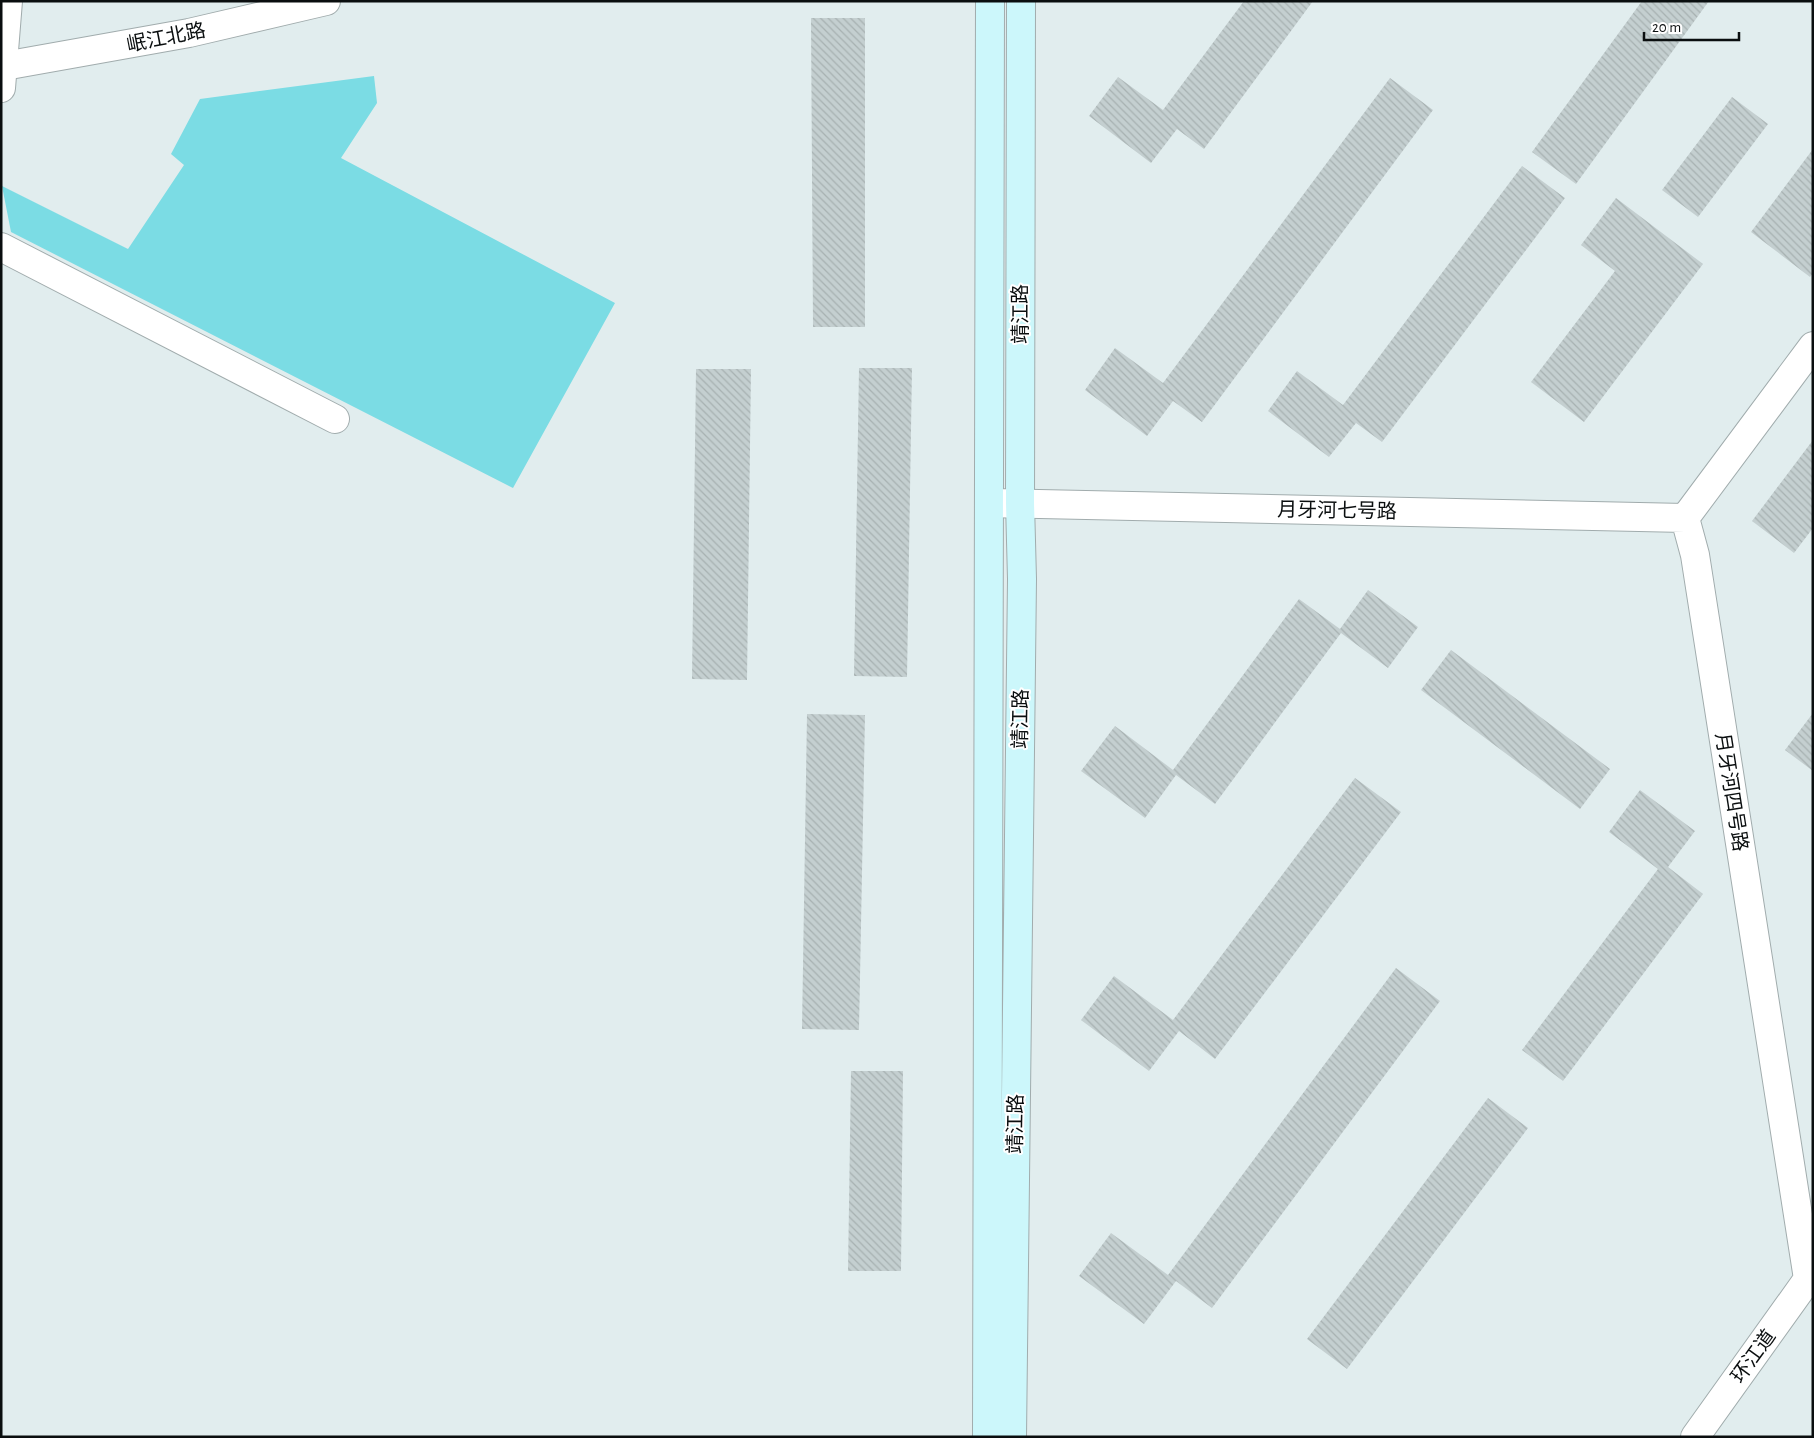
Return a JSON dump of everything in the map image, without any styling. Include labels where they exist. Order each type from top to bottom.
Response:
[{"type":"main road","name":"靖江路","points":[[987,1437],[990,1]]},
{"type":"main road","name":"靖江路","points":[[1012,1437],[1022,579],[1020,503],[1021,1]]},
{"type":"street","points":[[3,77],[8,1]]},
{"type":"street","name":"岷江北路","points":[[3,77],[326,1]]},
{"type":"street","points":[[1,247],[335,419]]},
{"type":"street","points":[[1686,518],[1813,346]]},
{"type":"street","name":"月牙河七号路","points":[[988,503],[1686,518]]},
{"type":"street","name":"月牙河四号路","points":[[1686,518],[1695,555],[1810,1281]]},
{"type":"street","name":"环江道","points":[[1695,1437],[1810,1281]]},
{"type":"shaded area","points":[[374,76],[377,103],[341,158],[615,303],[513,488],[11,232],[2,186],[128,249],[184,165],[171,154],[200,99]]},
{"type":"building","points":[[1244,1],[1313,1],[1204,149],[1177,129],[1151,163],[1089,116],[1118,77],[1163,110]]},
{"type":"building","points":[[1642,1],[1709,1],[1576,184],[1532,152]]},
{"type":"building","points":[[811,18],[865,18],[865,327],[813,327]]},
{"type":"building","points":[[1390,78],[1433,110],[1202,422],[1173,401],[1147,436],[1085,390],[1115,348],[1163,383]]},
{"type":"building","points":[[1732,97],[1768,124],[1698,217],[1662,190]]},
{"type":"building","points":[[1813,149],[1813,273],[1810,277],[1751,232]]},
{"type":"building","points":[[1522,166],[1565,198],[1382,442],[1356,423],[1329,457],[1268,411],[1297,371],[1343,405]]},
{"type":"building","points":[[1616,198],[1703,264],[1584,422],[1531,382],[1615,271],[1581,245]]},
{"type":"building","points":[[859,368],[912,368],[907,677],[854,676]]},
{"type":"building","points":[[696,369],[751,369],[747,680],[692,679]]},
{"type":"building","points":[[1813,440],[1813,528],[1794,553],[1752,521]]},
{"type":"building","points":[[1368,590],[1418,627],[1388,668],[1341,633],[1215,804],[1176,775],[1145,818],[1081,771],[1115,726],[1173,770],[1299,599],[1340,629]]},
{"type":"building","points":[[1451,650],[1610,769],[1580,809],[1421,690]]},
{"type":"building","points":[[1813,713],[1813,771],[1785,750]]},
{"type":"building","points":[[807,714],[865,715],[859,1030],[802,1029]]},
{"type":"building","points":[[1355,778],[1401,812],[1215,1059],[1179,1031],[1149,1071],[1081,1020],[1114,976],[1173,1020]]},
{"type":"building","points":[[1640,790],[1695,831],[1668,867],[1703,894],[1563,1081],[1522,1050],[1658,869],[1609,832]]},
{"type":"building","points":[[1396,968],[1440,1001],[1212,1308],[1176,1281],[1144,1324],[1079,1276],[1111,1233],[1168,1275]]},
{"type":"building","points":[[851,1071],[903,1071],[901,1271],[848,1271]]},
{"type":"building","points":[[1488,1098],[1528,1128],[1347,1369],[1307,1339]]}]
